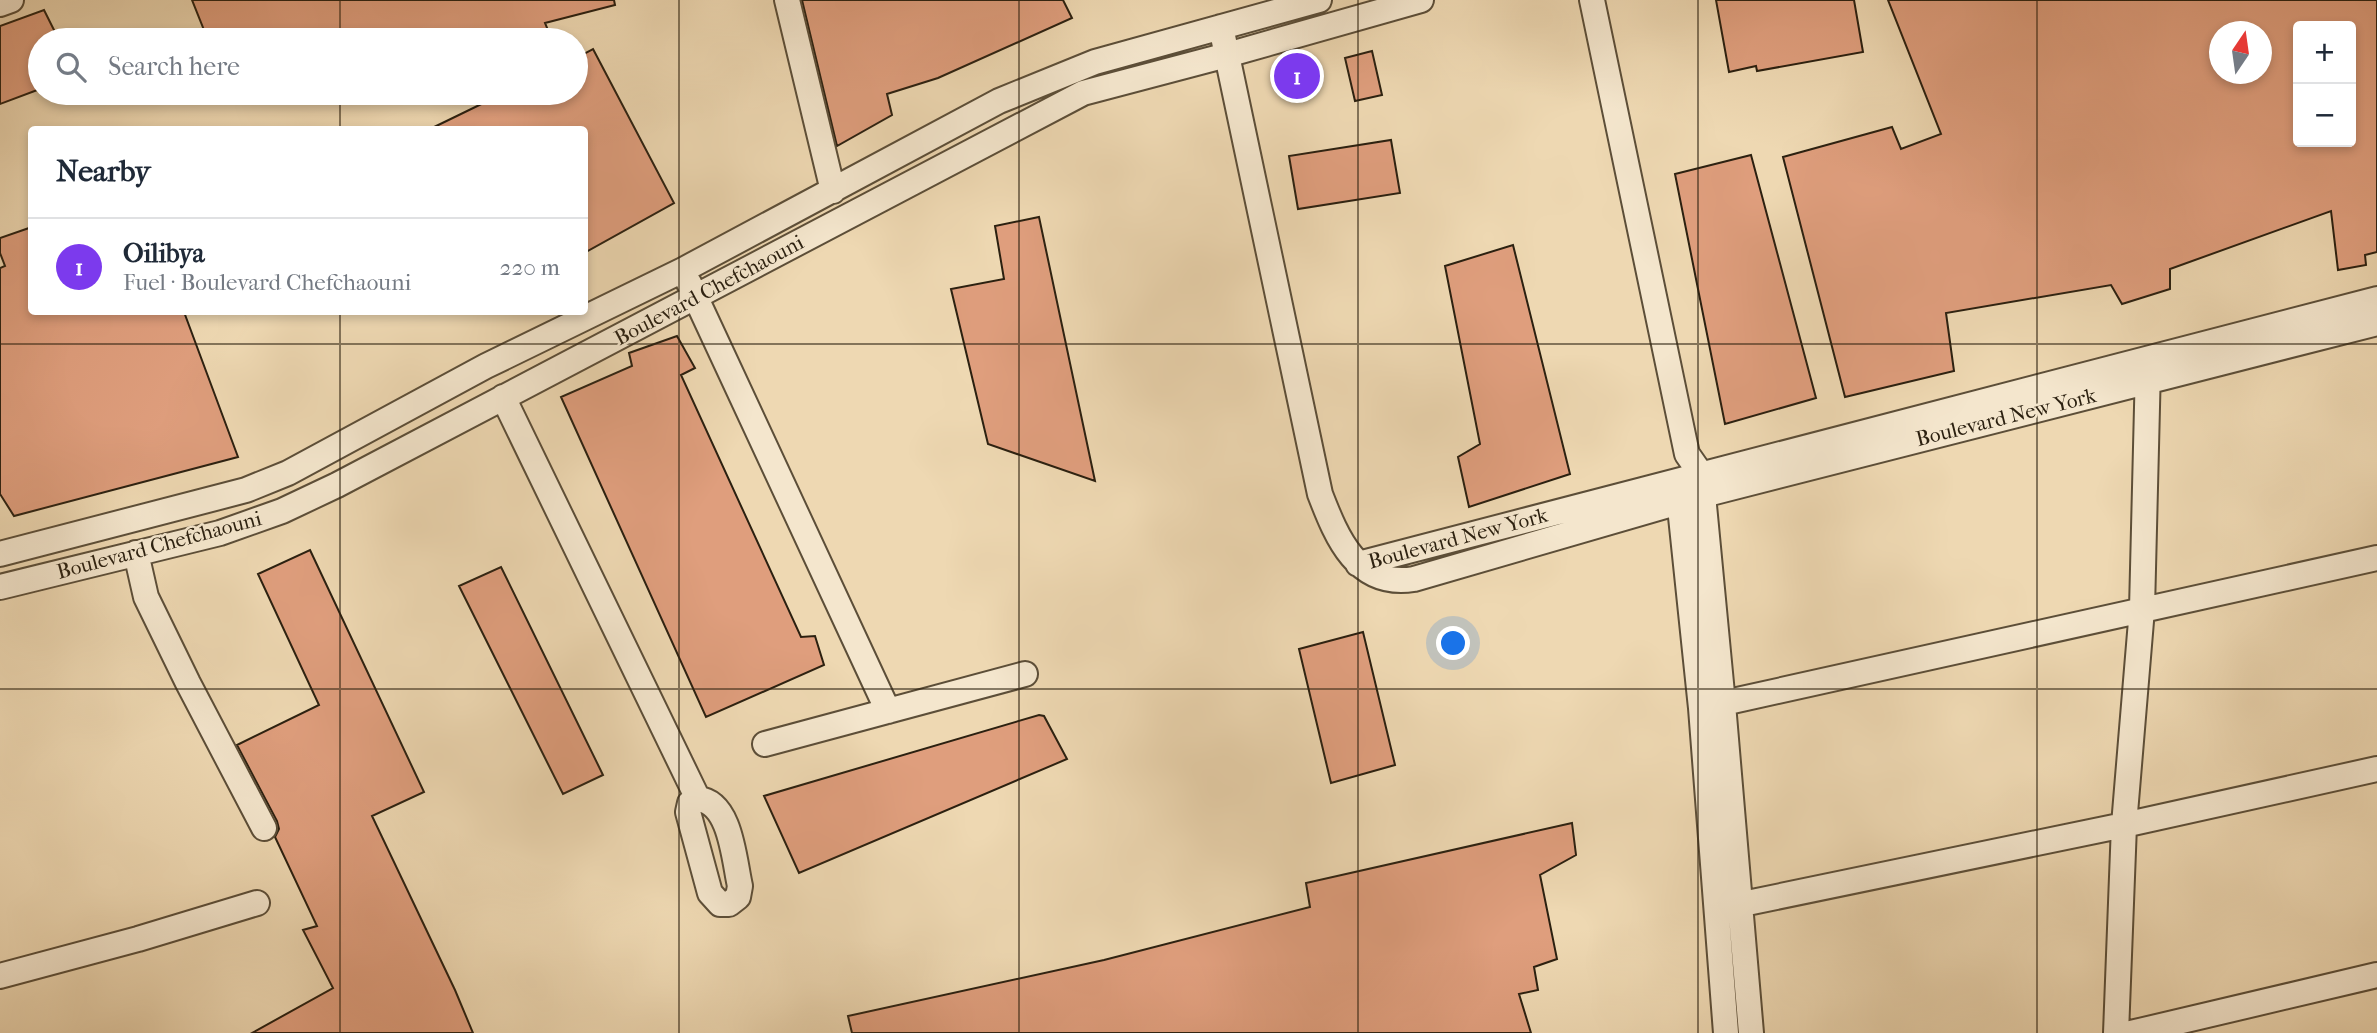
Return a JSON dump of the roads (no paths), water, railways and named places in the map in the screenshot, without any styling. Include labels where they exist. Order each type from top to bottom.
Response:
[{"type":"street","points":[[0,4],[11,0]]},
{"type":"street","points":[[787,0],[833,191]]},
{"type":"street","name":"Boulevard Chefchaouni","points":[[0,554],[246,490],[288,473],[486,366],[682,270],[999,101],[1077,68],[1319,0]]},
{"type":"street","name":"Boulevard Chefchaouni","points":[[0,587],[220,533],[282,511],[337,485],[1083,93],[1420,0]]},
{"type":"street","points":[[1592,0],[1689,481],[1729,906],[1751,1033]]},
{"type":"street","points":[[1221,27],[1227,55]]},
{"type":"street","name":"Boulevard New York","points":[[1227,55],[1320,494],[1336,535],[1358,564],[2148,370],[2377,323]]},
{"type":"street","points":[[682,270],[697,297],[888,711]]},
{"type":"street","name":"Boulevard New York","points":[[2148,370],[2377,299]]},
{"type":"street","points":[[2116,1033],[2124,825],[2142,610],[2148,370]]},
{"type":"street","points":[[503,397],[698,799]]},
{"type":"street","points":[[136,553],[146,597],[264,828]]},
{"type":"street","points":[[1712,706],[2377,558]]},
{"type":"street","points":[[765,744],[1025,674]]},
{"type":"street","points":[[1729,906],[2124,825],[2377,769]]},
{"type":"street","points":[[0,976],[138,939],[257,902]]},
{"type":"street","points":[[1726,1033],[1729,906]]},
{"type":"street","points":[[2131,1033],[2377,975]]},
{"type":"place","name":"Oilibya","points":[[1297,76]]}]
